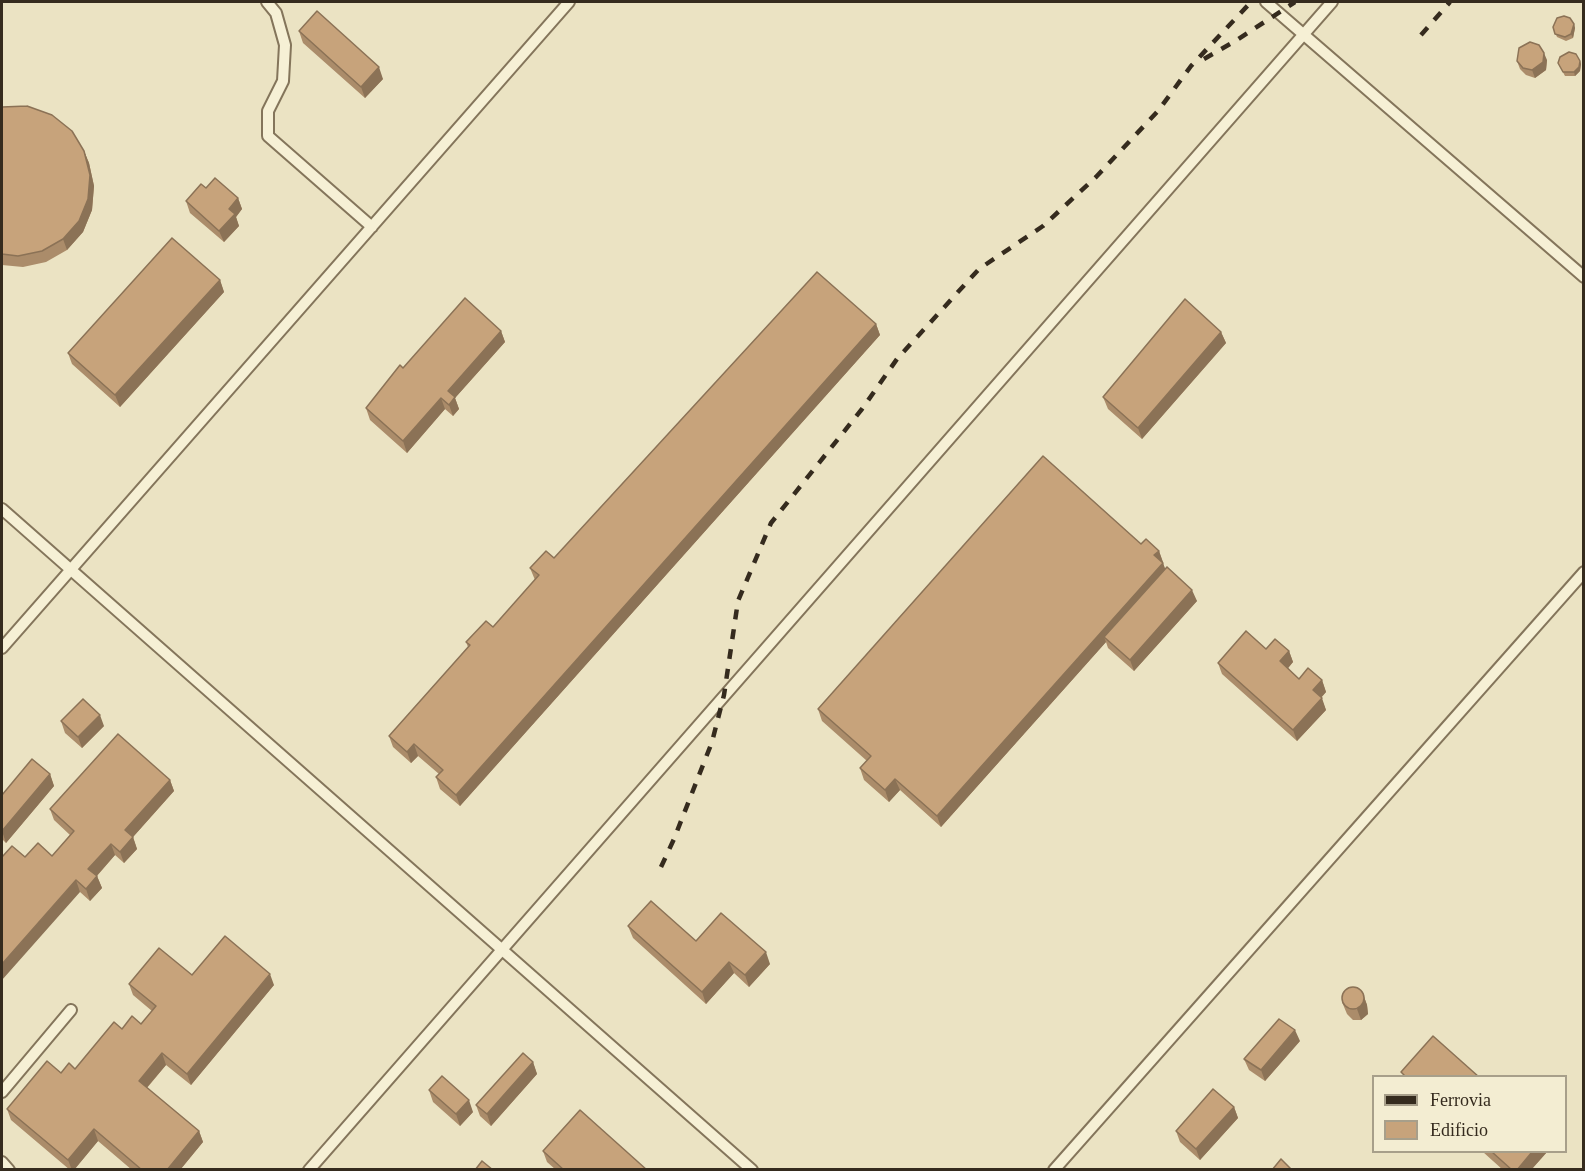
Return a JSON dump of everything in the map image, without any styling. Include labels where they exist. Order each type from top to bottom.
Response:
[{"type":"lane","points":[[267,2],[276,13],[285,45],[283,81],[268,111],[268,136],[372,227]]},
{"type":"lane","points":[[2,648],[569,2]]},
{"type":"lane","points":[[1266,2],[1584,277]]},
{"type":"lane","points":[[309,1170],[1332,2]]},
{"type":"lane","points":[[2,509],[752,1170]]},
{"type":"lane","points":[[1054,1170],[1584,572]]},
{"type":"lane","points":[[2,1092],[71,1010]]},
{"type":"lane","points":[[2,1162],[9,1170]]},
{"type":"building","points":[[317,11],[379,67],[361,87],[299,31]]},
{"type":"building","points":[[1564,16],[1570,18],[1574,24],[1571,34],[1565,37],[1555,34],[1553,27],[1557,18]]},
{"type":"building","points":[[1530,42],[1539,45],[1544,53],[1543,62],[1532,70],[1523,68],[1517,61],[1519,48]]},
{"type":"building","points":[[1569,52],[1576,54],[1580,61],[1579,67],[1574,72],[1563,72],[1558,63],[1560,57]]},
{"type":"building","points":[[27,106],[52,115],[72,131],[84,151],[90,175],[88,199],[79,221],[63,239],[42,251],[18,256],[2,254],[2,107]]},
{"type":"building","points":[[215,178],[238,198],[229,209],[235,214],[219,231],[186,201],[201,184],[206,188]]},
{"type":"building","points":[[172,238],[220,280],[115,395],[68,353]]},
{"type":"building","points":[[817,272],[876,324],[456,795],[436,777],[443,770],[414,744],[407,752],[389,736],[470,645],[466,642],[486,621],[493,627],[539,575],[530,568],[546,551],[554,558]]},
{"type":"building","points":[[465,298],[501,331],[448,391],[455,397],[449,405],[441,398],[403,441],[366,408],[400,365],[403,368]]},
{"type":"building","points":[[1185,299],[1221,332],[1138,428],[1103,397]]},
{"type":"building","points":[[1043,456],[1141,544],[1146,539],[1159,551],[1154,555],[1163,563],[937,816],[895,779],[885,790],[860,768],[871,756],[818,709]]},
{"type":"building","points":[[1167,567],[1192,590],[1130,660],[1104,637]]},
{"type":"building","points":[[1246,631],[1266,649],[1275,639],[1289,651],[1280,661],[1299,679],[1308,668],[1322,680],[1313,690],[1322,698],[1293,730],[1218,663]]},
{"type":"building","points":[[83,699],[100,715],[78,737],[61,721]]},
{"type":"building","points":[[118,734],[170,780],[125,830],[133,837],[120,852],[111,844],[88,869],[97,876],[86,889],[76,880],[2,964],[2,857],[12,846],[25,857],[38,843],[52,856],[74,831],[50,809]]},
{"type":"building","points":[[32,759],[50,774],[2,831],[2,795]]},
{"type":"building","points":[[651,901],[696,941],[721,913],[766,952],[745,975],[729,962],[702,992],[628,926]]},
{"type":"building","points":[[225,936],[270,974],[187,1074],[162,1053],[139,1081],[199,1131],[167,1170],[142,1170],[94,1129],[68,1160],[7,1109],[47,1061],[61,1073],[69,1063],[75,1069],[114,1022],[122,1029],[132,1016],[141,1024],[156,1006],[129,984],[159,948],[192,975]]},
{"type":"building","points":[[1353,987],[1361,990],[1364,998],[1361,1006],[1353,1009],[1345,1006],[1342,998],[1345,990]]},
{"type":"building","points":[[1279,1019],[1295,1030],[1261,1070],[1244,1059]]},
{"type":"building","points":[[1433,1036],[1477,1075],[1404,1075],[1401,1072]]},
{"type":"building","points":[[523,1053],[533,1062],[487,1114],[476,1105]]},
{"type":"building","points":[[442,1076],[469,1100],[456,1114],[429,1090]]},
{"type":"building","points":[[1213,1089],[1234,1107],[1196,1149],[1176,1131]]},
{"type":"building","points":[[580,1110],[647,1170],[564,1170],[543,1151]]},
{"type":"building","points":[[1493,1153],[1531,1153],[1517,1170],[1512,1170]]},
{"type":"building","points":[[1281,1159],[1292,1170],[1272,1170]]},
{"type":"building","points":[[482,1161],[493,1170],[475,1170]]},
{"type":"railway","points":[[661,867],[712,742],[724,695],[738,601],[771,523],[862,409],[897,359],[979,269],[1043,226],[1096,177],[1158,111],[1191,66],[1251,2]]},
{"type":"railway","points":[[1204,59],[1295,2]]},
{"type":"railway","points":[[1421,35],[1450,2]]}]
